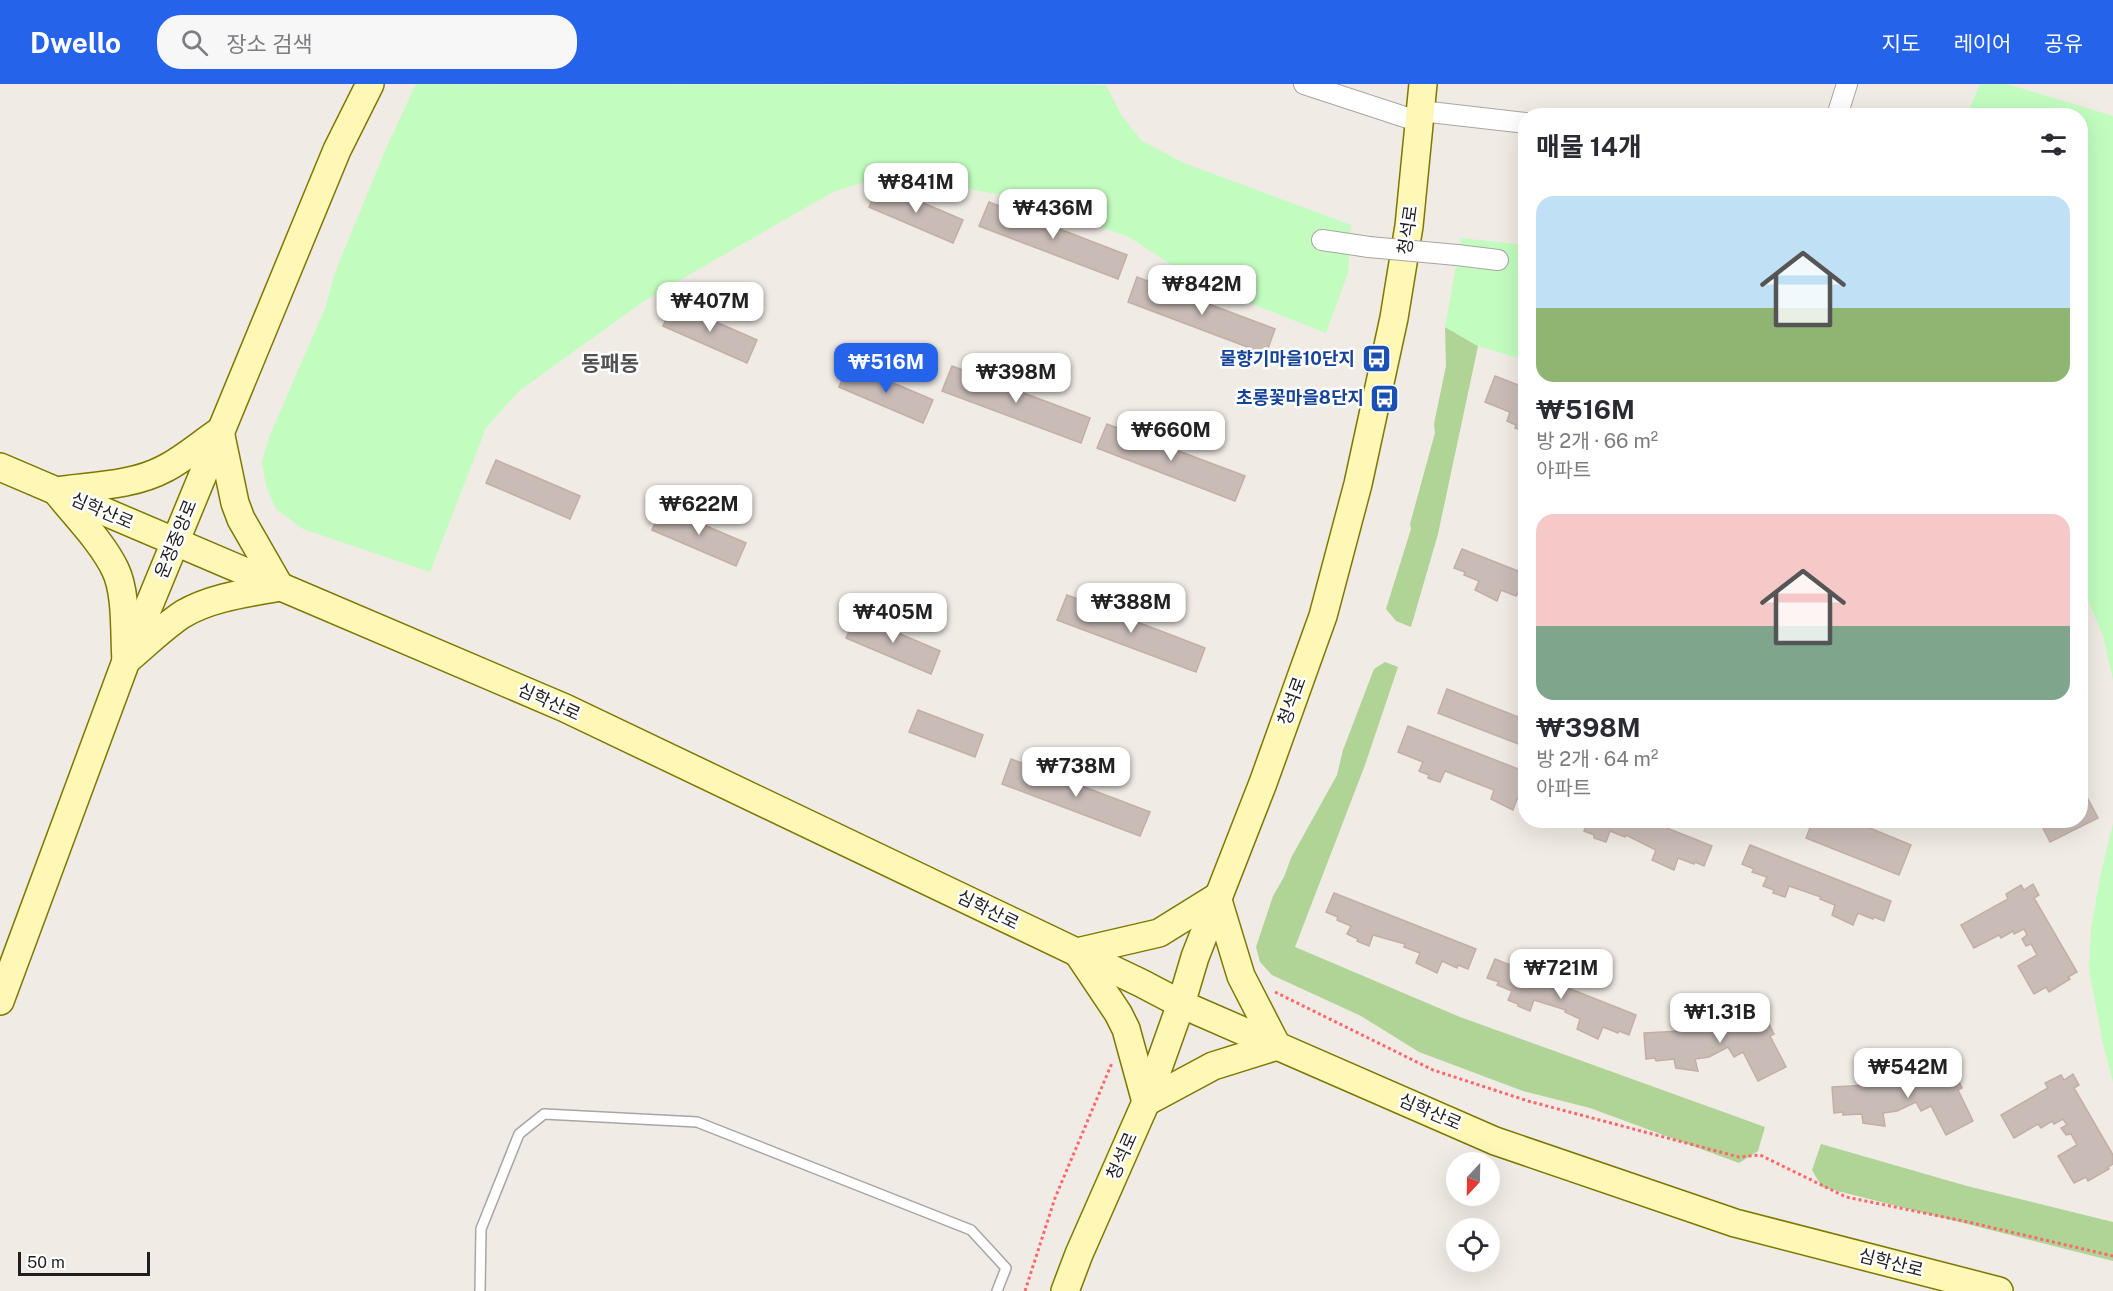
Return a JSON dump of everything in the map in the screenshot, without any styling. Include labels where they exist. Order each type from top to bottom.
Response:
[{"type":"street","name":"운정중앙로","points":[[0,1001],[126,661],[174,542],[337,150],[370,84]]},
{"type":"street","points":[[1304,84],[1420,117],[1518,123]]},
{"type":"street","name":"청석로","points":[[1065,1291],[1146,1102],[1195,957],[1263,783],[1323,616],[1355,495],[1394,318],[1409,225],[1423,84]]},
{"type":"street","points":[[1840,108],[1847,84]]},
{"type":"street","points":[[1322,240],[1498,260]]},
{"type":"street","points":[[56,491],[132,480],[152,474],[166,468],[220,431],[235,503],[241,519],[280,586],[200,606],[182,615],[126,661]]},
{"type":"street","name":"심학산로","points":[[0,467],[565,708],[1077,952],[1181,1004],[1495,1141],[1735,1223],[1999,1291]]},
{"type":"street","points":[[56,491],[101,548],[115,570],[122,594],[126,661]]},
{"type":"street","points":[[1217,897],[1241,976],[1277,1046],[1213,1066],[1146,1102],[1126,1029],[1118,1013],[1077,952],[1159,933],[1217,897]]},
{"type":"lane","points":[[480,1291],[481,1229],[519,1134],[544,1114],[697,1122],[971,1230],[1006,1268],[997,1291]]},
{"type":"path","points":[[1269,990],[1433,1070],[1528,1101],[1739,1157],[1760,1155],[1846,1197],[1968,1222],[2113,1256]]},
{"type":"path","points":[[1025,1291],[1055,1198],[1113,1061]]},
{"type":"green space","points":[[416,84],[1106,85],[1122,116],[1142,141],[1184,163],[1351,225],[1348,273],[1326,333],[1201,284],[1129,237],[1025,199],[934,183],[877,178],[833,192],[647,299],[519,391],[486,428],[430,572],[303,529],[276,509],[266,486],[262,461],[270,435],[326,306],[334,275],[387,146]]},
{"type":"green space","points":[[1980,84],[2007,84],[2086,108],[1970,108]]},
{"type":"green space","points":[[2088,108],[2113,116],[2113,680],[2103,636],[2088,600]]},
{"type":"green space","points":[[1461,238],[1518,244],[1518,358],[1478,346],[1445,327]]},
{"type":"green space","points":[[1445,327],[1478,346],[1438,534],[1411,627],[1396,621],[1386,609],[1411,529],[1410,524],[1435,433],[1434,424],[1446,366]]},
{"type":"green space","points":[[1385,662],[1398,667],[1365,765],[1295,947],[1460,1017],[1765,1127],[1758,1151],[1739,1163],[1590,1108],[1523,1091],[1419,1052],[1361,1016],[1272,975],[1260,962],[1256,947],[1273,896],[1284,877],[1291,858],[1337,775],[1343,750],[1374,669]]},
{"type":"green space","points":[[2113,823],[2113,1082],[2103,1044],[2089,970],[2091,928]]},
{"type":"green space","points":[[1821,1144],[1967,1186],[2113,1222],[2113,1261],[1822,1187],[1812,1170]]},
{"type":"building","points":[[879,184],[963,220],[953,243],[869,207]]},
{"type":"building","points":[[989,202],[1127,255],[1118,279],[979,226]]},
{"type":"building","points":[[1137,277],[1275,329],[1266,354],[1128,302]]},
{"type":"building","points":[[673,303],[757,340],[747,363],[663,326]]},
{"type":"building","points":[[849,364],[933,400],[923,423],[839,387]]},
{"type":"building","points":[[952,366],[1090,418],[1081,443],[942,391]]},
{"type":"building","points":[[1495,376],[1518,385],[1518,429],[1515,428],[1516,425],[1507,421],[1510,412],[1485,402]]},
{"type":"building","points":[[1107,424],[1245,476],[1235,501],[1097,448]]},
{"type":"building","points":[[496,460],[580,496],[570,519],[486,483]]},
{"type":"building","points":[[662,507],[746,543],[736,566],[652,530]]},
{"type":"building","points":[[1462,549],[1518,571],[1518,594],[1516,596],[1501,590],[1497,601],[1475,590],[1479,581],[1454,568]]},
{"type":"building","points":[[1067,595],[1205,648],[1196,672],[1057,620]]},
{"type":"building","points":[[856,615],[940,651],[931,674],[846,638]]},
{"type":"building","points":[[1447,689],[1518,717],[1518,744],[1438,713]]},
{"type":"building","points":[[918,710],[983,735],[975,757],[909,732]]},
{"type":"building","points":[[1408,726],[1518,769],[1518,799],[1513,810],[1491,799],[1494,790],[1445,771],[1440,782],[1428,778],[1429,775],[1419,771],[1423,762],[1398,752]]},
{"type":"building","points":[[1011,759],[1150,812],[1140,836],[1002,784]]},
{"type":"building","points":[[2088,799],[2098,818],[2088,823]]},
{"type":"building","points":[[1585,828],[1667,828],[1712,846],[1704,866],[1678,858],[1674,870],[1652,860],[1656,850],[1626,835],[1625,837],[1610,831],[1606,842],[1584,831]]},
{"type":"building","points":[[1810,828],[1870,828],[1911,845],[1899,875],[1806,838]]},
{"type":"building","points":[[2043,828],[2078,828],[2050,842]]},
{"type":"building","points":[[1750,845],[1891,901],[1884,921],[1858,913],[1853,925],[1832,915],[1835,905],[1820,899],[1821,897],[1789,886],[1785,897],[1773,893],[1774,890],[1763,886],[1767,877],[1752,872],[1754,869],[1742,864]]},
{"type":"building","points":[[2033,884],[2039,895],[2034,898],[2077,972],[2049,992],[2046,987],[2034,994],[2018,966],[2037,955],[2031,944],[2026,946],[2022,939],[2027,935],[2024,929],[2014,934],[2013,931],[2001,938],[1999,935],[1974,948],[1961,925],[2008,899],[2006,894],[2021,885],[2024,890]]},
{"type":"building","points":[[1334,893],[1476,949],[1468,969],[1458,965],[1457,968],[1442,961],[1437,973],[1416,963],[1420,953],[1404,947],[1405,944],[1373,935],[1369,946],[1357,941],[1358,939],[1347,934],[1351,926],[1326,912]]},
{"type":"building","points":[[1495,959],[1636,1015],[1629,1035],[1603,1027],[1598,1039],[1577,1029],[1580,1019],[1565,1012],[1566,1010],[1534,1000],[1530,1011],[1518,1006],[1508,1000],[1512,991],[1497,985],[1499,982],[1487,978]]},
{"type":"building","points":[[1756,1008],[1758,1012],[1762,1010],[1774,1034],[1770,1036],[1786,1067],[1758,1081],[1743,1052],[1734,1057],[1728,1047],[1709,1057],[1695,1059],[1698,1071],[1676,1068],[1674,1059],[1656,1061],[1655,1058],[1646,1059],[1644,1033],[1718,1029],[1733,1021],[1731,1018]]},
{"type":"building","points":[[1937,1063],[1939,1066],[1944,1063],[1946,1066],[1950,1064],[1962,1088],[1958,1090],[1973,1121],[1946,1135],[1931,1106],[1921,1111],[1916,1102],[1897,1111],[1883,1113],[1885,1126],[1863,1123],[1862,1114],[1834,1113],[1832,1087],[1906,1083],[1921,1076],[1919,1072]]},
{"type":"building","points":[[2073,1074],[2079,1085],[2074,1088],[2113,1155],[2113,1164],[2108,1167],[2109,1169],[2088,1181],[2086,1177],[2074,1183],[2058,1156],[2077,1145],[2071,1134],[2066,1135],[2061,1128],[2067,1125],[2063,1119],[2054,1124],[2052,1121],[2041,1128],[2038,1124],[2014,1138],[2001,1115],[2048,1088],[2045,1083],[2061,1075],[2064,1080]]},
{"type":"place","name":"물향기마을10단지","points":[[1376,359]]},
{"type":"place","name":"초롱꽃마을8단지","points":[[1385,398]]},
{"type":"district","name":"동패동","points":[[610,364]]}]
